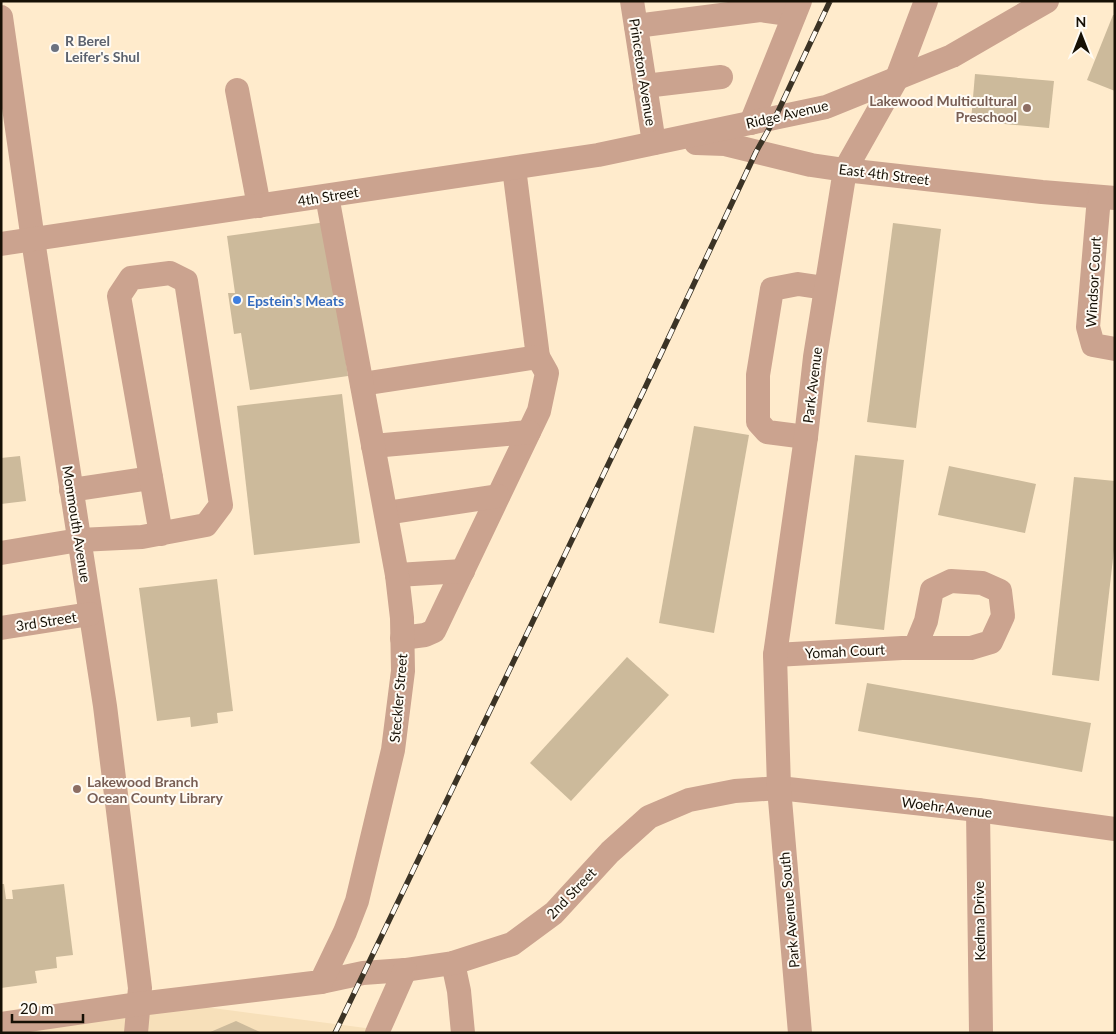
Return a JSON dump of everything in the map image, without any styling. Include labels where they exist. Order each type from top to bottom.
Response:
[{"type":"street","name":"Princeton Avenue","points":[[632,1],[654,143]]},
{"type":"street","name":"Park Avenue","points":[[780,788],[775,655],[825,288],[845,170],[897,78],[926,1]]},
{"type":"street","name":"Ridge Avenue","points":[[654,143],[826,107],[952,56],[1047,1]]},
{"type":"street","points":[[636,26],[760,10],[797,8],[751,123]]},
{"type":"street","name":"Monmouth Avenue","points":[[1,17],[33,240],[105,706],[140,988],[136,1033]]},
{"type":"street","points":[[645,86],[721,76]]},
{"type":"street","points":[[238,90],[259,206]]},
{"type":"street","name":"4th Street","points":[[1,244],[514,168],[598,155],[654,143]]},
{"type":"street","name":"East 4th Street","points":[[654,143],[725,144],[811,165],[845,170],[1107,198]]},
{"type":"street","points":[[402,638],[425,634],[434,630],[539,411],[547,374],[538,357],[514,168]]},
{"type":"street","name":"Steckler Street","points":[[321,982],[346,932],[357,902],[393,750],[403,671],[397,575],[327,196]]},
{"type":"street","name":"Windsor Court","points":[[1107,198],[1088,327],[1093,345],[1115,349]]},
{"type":"street","points":[[1,553],[79,540],[142,537],[161,534],[206,525],[220,505],[186,281],[170,273],[131,278],[119,296],[161,534]]},
{"type":"street","points":[[806,438],[767,432],[758,422],[758,375],[772,289],[798,284],[825,288]]},
{"type":"street","points":[[362,384],[538,357]]},
{"type":"street","points":[[373,446],[529,432]]},
{"type":"street","points":[[71,490],[151,478]]},
{"type":"street","points":[[386,513],[498,496]]},
{"type":"street","points":[[397,575],[462,571]]},
{"type":"street","name":"3rd Street","points":[[1,628],[90,614]]},
{"type":"street","name":"Yomah Court","points":[[775,655],[915,648]]},
{"type":"street","name":"2nd Street","points":[[321,982],[363,972],[405,970],[453,963],[512,944],[554,913],[610,852],[649,817],[689,800],[735,791],[780,788]]},
{"type":"street","name":"Woehr Avenue","points":[[780,788],[978,810],[1115,829]]},
{"type":"street","name":"Park Avenue South","points":[[780,788],[800,1033]]},
{"type":"street","name":"Kedma Drive","points":[[978,810],[981,1033]]},
{"type":"street","points":[[453,963],[459,992],[463,1033]]},
{"type":"street","points":[[377,1033],[405,970]]},
{"type":"street","points":[[1,1024],[139,1004],[321,982]]},
{"type":"shaded area","points":[[152,1000],[373,1029],[373,1033],[1,1033]]},
{"type":"building","points":[[1113,15],[1115,15],[1115,91],[1087,80]]},
{"type":"building","points":[[975,74],[1054,81],[1049,128],[971,121]]},
{"type":"building","points":[[326,222],[348,376],[250,390],[241,333],[234,334],[228,293],[235,293],[227,236]]},
{"type":"building","points":[[893,223],[941,229],[916,428],[867,422]]},
{"type":"building","points":[[342,394],[360,543],[254,555],[237,406]]},
{"type":"building","points":[[694,426],[749,435],[714,633],[659,623]]},
{"type":"building","points":[[855,455],[904,460],[884,630],[835,624]]},
{"type":"building","points":[[20,456],[26,501],[1,504],[1,458]]},
{"type":"building","points":[[949,466],[1036,484],[1025,533],[938,515]]},
{"type":"building","points":[[1074,477],[1115,481],[1115,541],[1099,681],[1052,675]]},
{"type":"building","points":[[217,579],[233,711],[217,713],[218,723],[191,727],[190,717],[157,721],[139,588]]},
{"type":"building","points":[[627,657],[669,695],[571,801],[530,763]]},
{"type":"building","points":[[867,683],[1091,723],[1082,772],[858,731]]},
{"type":"building","points":[[1,884],[4,884],[6,899],[13,899],[12,890],[64,884],[73,955],[56,957],[57,968],[35,971],[37,983],[1,988]]},
{"type":"building","points":[[236,1021],[262,1033],[208,1033]]},
{"type":"railway","points":[[335,1033],[830,1]]},
{"type":"place","name":"R Berel Leifer's Shul","points":[[55,48]]},
{"type":"place","name":"Lakewood Multicultural Preschool","points":[[1027,108]]},
{"type":"place","name":"Epstein's Meats","points":[[237,300]]},
{"type":"place","name":"Lakewood Branch Ocean County Library","points":[[77,789]]}]
